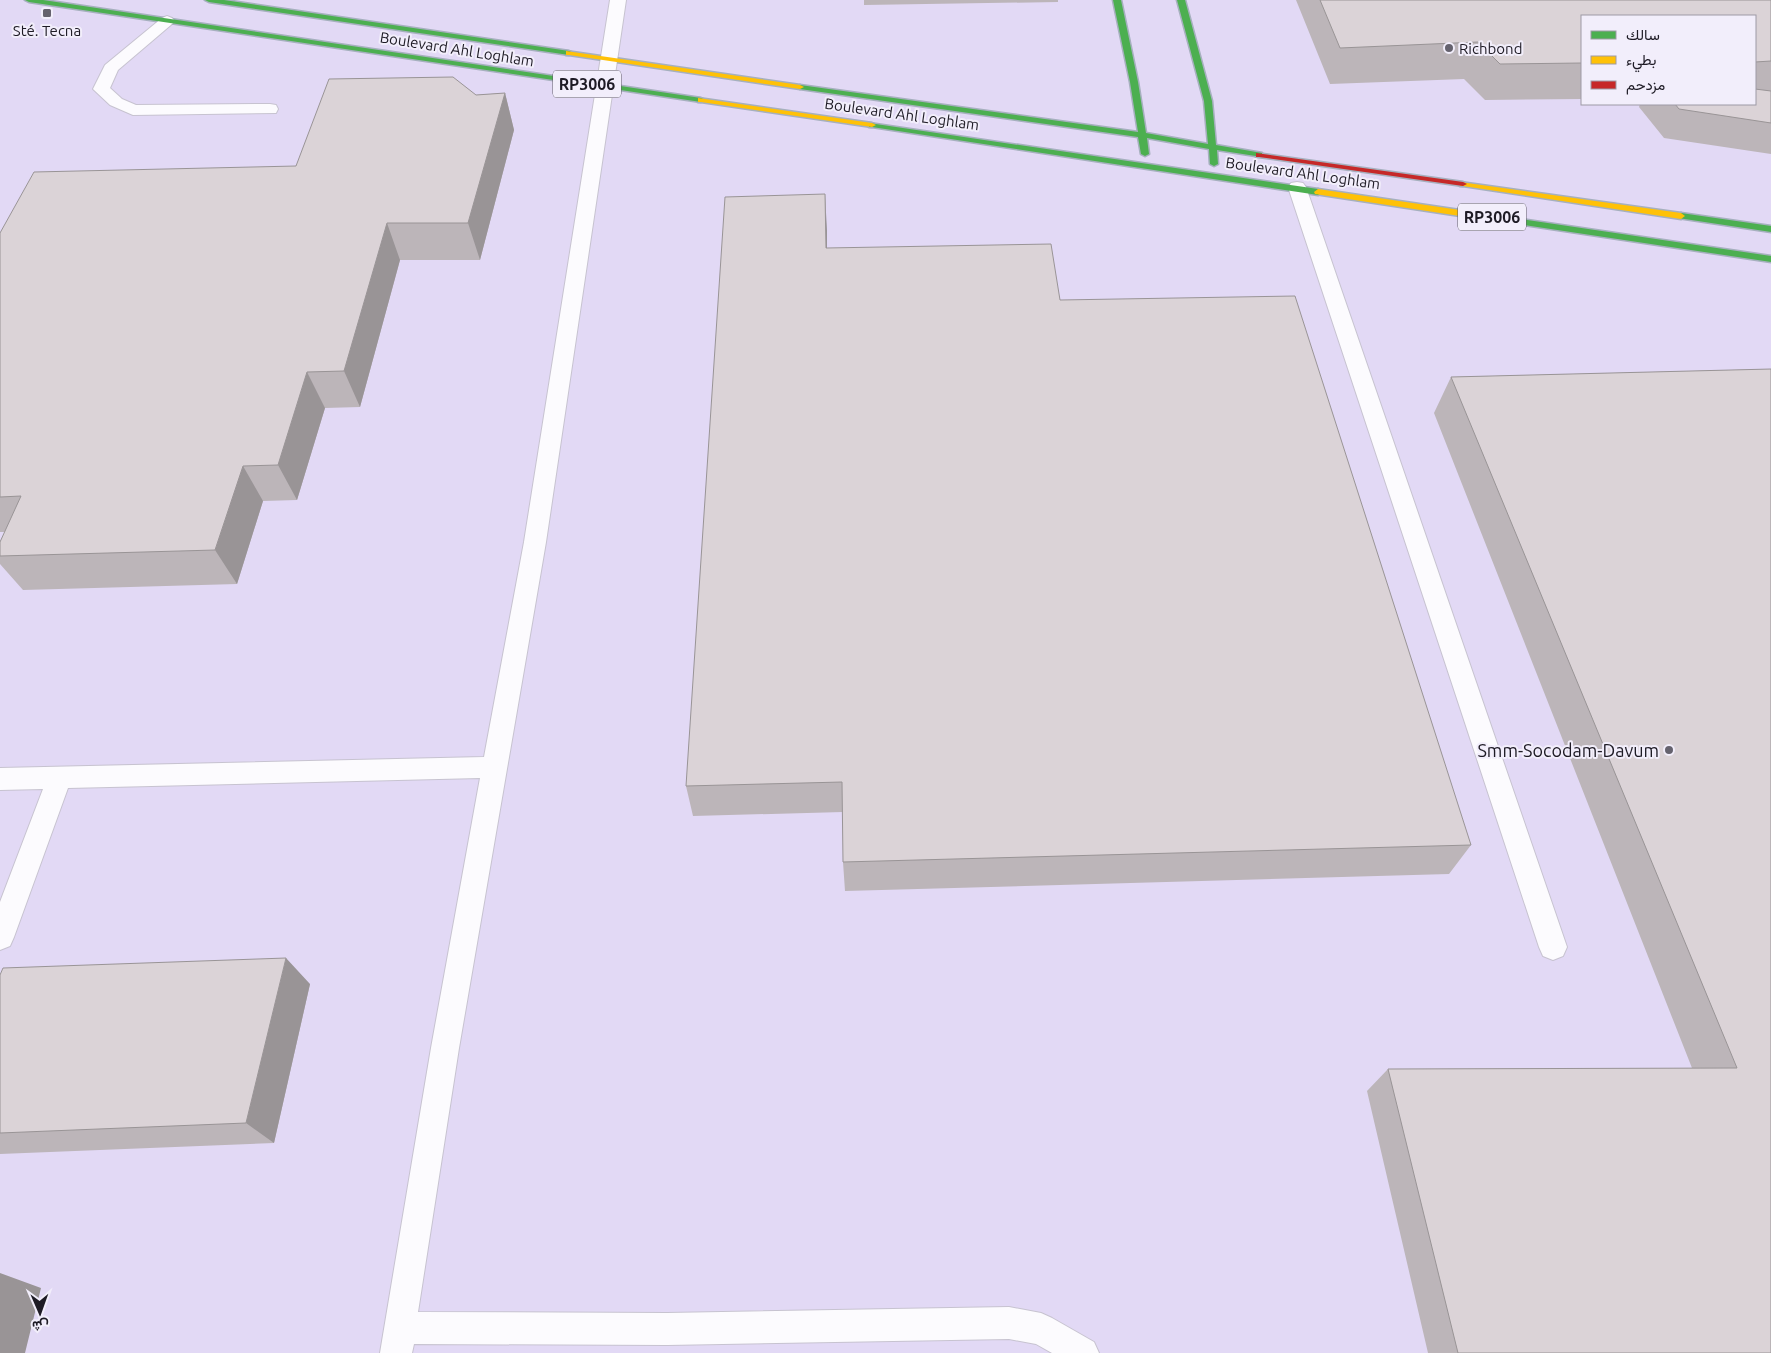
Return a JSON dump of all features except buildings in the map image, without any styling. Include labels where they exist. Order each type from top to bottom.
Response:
[{"type":"main road","name":"Boulevard Ahl Loghlam","points":[[29,0],[604,87],[782,99],[1143,136],[1267,156],[1771,229]]},
{"type":"main road","name":"Boulevard Ahl Loghlam","points":[[209,0],[608,60],[782,99],[1146,165],[1771,260]]},
{"type":"main road","points":[[1117,0],[1143,136],[1146,165]]},
{"type":"main road","points":[[1181,0],[1207,93],[1214,147],[1214,175]]},
{"type":"main road","points":[[155,7],[167,21]]},
{"type":"lane","points":[[618,0],[535,542],[445,1048],[398,1340],[667,1330],[1010,1323],[1041,1329],[1084,1353]]},
{"type":"lane","points":[[167,21],[112,68],[101,89],[116,102],[133,110],[270,109]]},
{"type":"lane","points":[[1297,188],[1553,947]]},
{"type":"lane","points":[[0,779],[496,767]]},
{"type":"lane","points":[[0,937],[60,777]]},
{"type":"shaded area","points":[[0,0],[1771,0],[1771,1353],[0,1353]]},
{"type":"traffic: fast","points":[[29,0],[701,100]]},
{"type":"traffic: fast","points":[[209,0],[569,53]]},
{"type":"traffic: fast","points":[[1117,0],[1134,82],[1145,154]]},
{"type":"traffic: fast","points":[[1181,0],[1208,101],[1214,164]]},
{"type":"traffic: fast","points":[[800,87],[1143,135],[1259,155]]},
{"type":"traffic: fast","points":[[872,125],[1318,192]]},
{"type":"traffic: fast","points":[[1480,216],[1771,259]]},
{"type":"traffic: fast","points":[[1681,216],[1771,229]]},
{"type":"traffic: slow","points":[[569,53],[800,87]]},
{"type":"traffic: slow","points":[[701,100],[872,125]]},
{"type":"traffic: slow","points":[[1463,184],[1681,216]]},
{"type":"traffic: slow","points":[[1318,192],[1480,216]]},
{"type":"traffic: jam","points":[[1259,155],[1463,184]]},
{"type":"place","name":"Sté. Tecna","points":[[47,13]]},
{"type":"place","name":"Richbond","points":[[1449,48]]},
{"type":"place","name":"Smm-Socodam-Davum","points":[[1669,750]]}]
